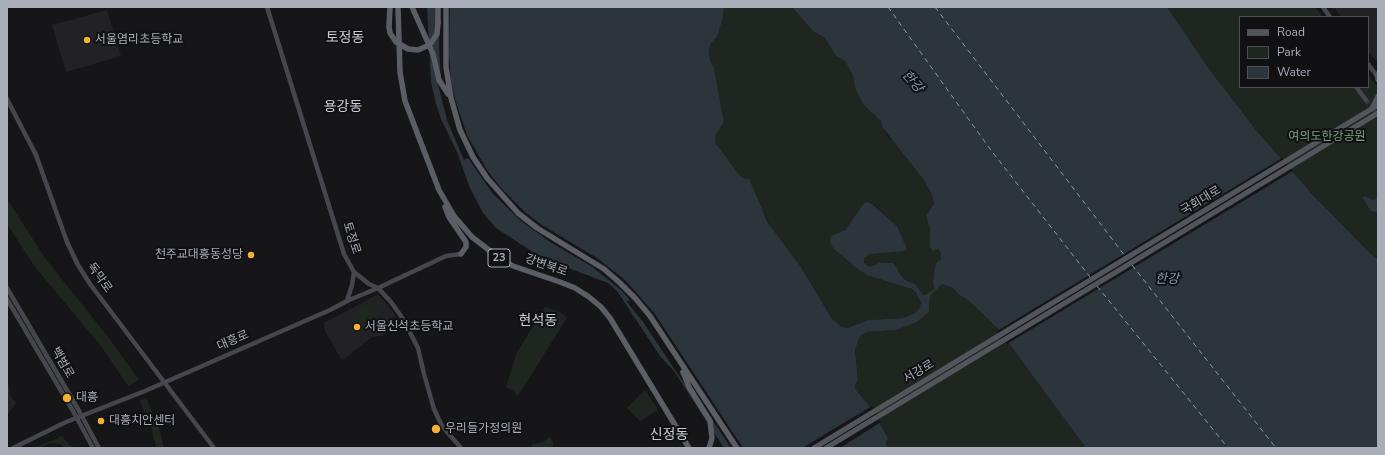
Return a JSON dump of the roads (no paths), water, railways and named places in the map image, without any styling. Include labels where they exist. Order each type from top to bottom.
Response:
[{"type":"highway","points":[[390,7],[389,27],[396,42],[404,48],[418,50],[431,43],[437,34],[438,7]]},
{"type":"highway","name":"강변북로","points":[[398,7],[400,72],[405,101],[439,190],[454,216],[472,237],[493,254],[514,266],[575,288],[589,297],[600,307],[610,318],[689,448]]},
{"type":"highway","points":[[412,7],[433,54],[439,80],[451,98]]},
{"type":"highway","name":"강변북로","points":[[446,7],[446,67],[451,98],[460,130],[473,157],[487,178],[518,212],[537,228],[604,269],[635,298],[650,316],[737,448]]},
{"type":"highway","points":[[445,201],[449,217],[466,242],[466,247],[461,254]]},
{"type":"highway","points":[[679,362],[689,387],[710,421],[712,438],[709,448]]},
{"type":"main road","name":"토정로","points":[[267,7],[344,254],[354,272],[369,284],[378,288],[391,302],[403,319],[418,348],[434,409],[442,426],[460,448]]},
{"type":"main road","points":[[1323,7],[1329,16]]},
{"type":"main road","points":[[1369,65],[1378,77]]},
{"type":"main road","points":[[1357,88],[1366,100]]},
{"type":"main road","points":[[1371,109],[1378,96]]},
{"type":"main road","name":"독막로","points":[[7,99],[36,155],[67,242],[78,266],[214,448]]},
{"type":"main road","name":"국회대로","points":[[1035,313],[1378,105]]},
{"type":"main road","name":"국회대로","points":[[1038,319],[1378,113]]},
{"type":"main road","name":"대흥로","points":[[13,448],[79,417],[330,310],[446,256],[461,254]]},
{"type":"main road","points":[[347,301],[354,272]]},
{"type":"main road","name":"백범로","points":[[7,288],[72,403],[93,448]]},
{"type":"main road","name":"백범로","points":[[7,299],[72,403]]},
{"type":"main road","name":"서강로","points":[[814,448],[1035,313]]},
{"type":"main road","name":"서강로","points":[[826,448],[1038,319]]},
{"type":"main road","name":"백범로","points":[[79,417],[99,448]]},
{"type":"water","name":"한강","points":[[427,7],[724,7],[723,18],[717,37],[711,43],[709,50],[710,60],[714,68],[724,122],[715,136],[716,144],[740,176],[749,179],[768,223],[801,267],[832,319],[841,326],[848,328],[868,320],[903,318],[915,313],[919,309],[921,303],[916,293],[912,289],[867,275],[859,270],[833,248],[830,241],[831,236],[845,230],[864,203],[867,202],[872,204],[897,226],[907,249],[904,251],[869,254],[864,258],[864,263],[870,267],[879,263],[893,263],[905,280],[915,284],[923,295],[926,295],[934,289],[933,282],[936,263],[941,259],[941,253],[938,249],[933,251],[930,247],[930,229],[926,216],[934,204],[932,195],[924,180],[882,127],[881,121],[863,104],[855,88],[853,76],[845,61],[836,56],[825,38],[813,31],[792,7],[1167,7],[1209,69],[1256,130],[1312,194],[1371,254],[1378,259],[1378,448],[1086,448],[999,330],[968,300],[958,294],[953,288],[942,284],[930,296],[929,312],[917,322],[896,330],[867,332],[860,336],[855,350],[858,380],[855,386],[856,390],[871,408],[888,438],[886,443],[887,448],[724,448],[674,371],[660,356],[617,291],[608,283],[542,258],[496,228],[483,213],[469,186],[457,152],[441,119],[436,104],[431,81]]},
{"type":"water","points":[[1366,196],[1373,200],[1378,198],[1378,216],[1376,212],[1371,211],[1362,197]]},
{"type":"tunnel","points":[[1366,100],[1378,115]]},
{"type":"place","name":"서울염리초등학교","points":[[87,40]]},
{"type":"place","name":"천주교대흥동성당","points":[[251,255]]},
{"type":"place","name":"서울신석초등학교","points":[[357,327]]},
{"type":"place","name":"대흥","points":[[67,398]]},
{"type":"place","name":"대흥치안센터","points":[[101,421]]},
{"type":"place","name":"우리들가정의원","points":[[436,429]]},
{"type":"district","name":"토정동","points":[[345,39]]},
{"type":"district","name":"용강동","points":[[343,108]]},
{"type":"district","name":"현석동","points":[[538,322]]},
{"type":"district","name":"신정동","points":[[669,436]]},
{"type":"park label","name":"여의도한강공원","points":[[1327,137]]}]
